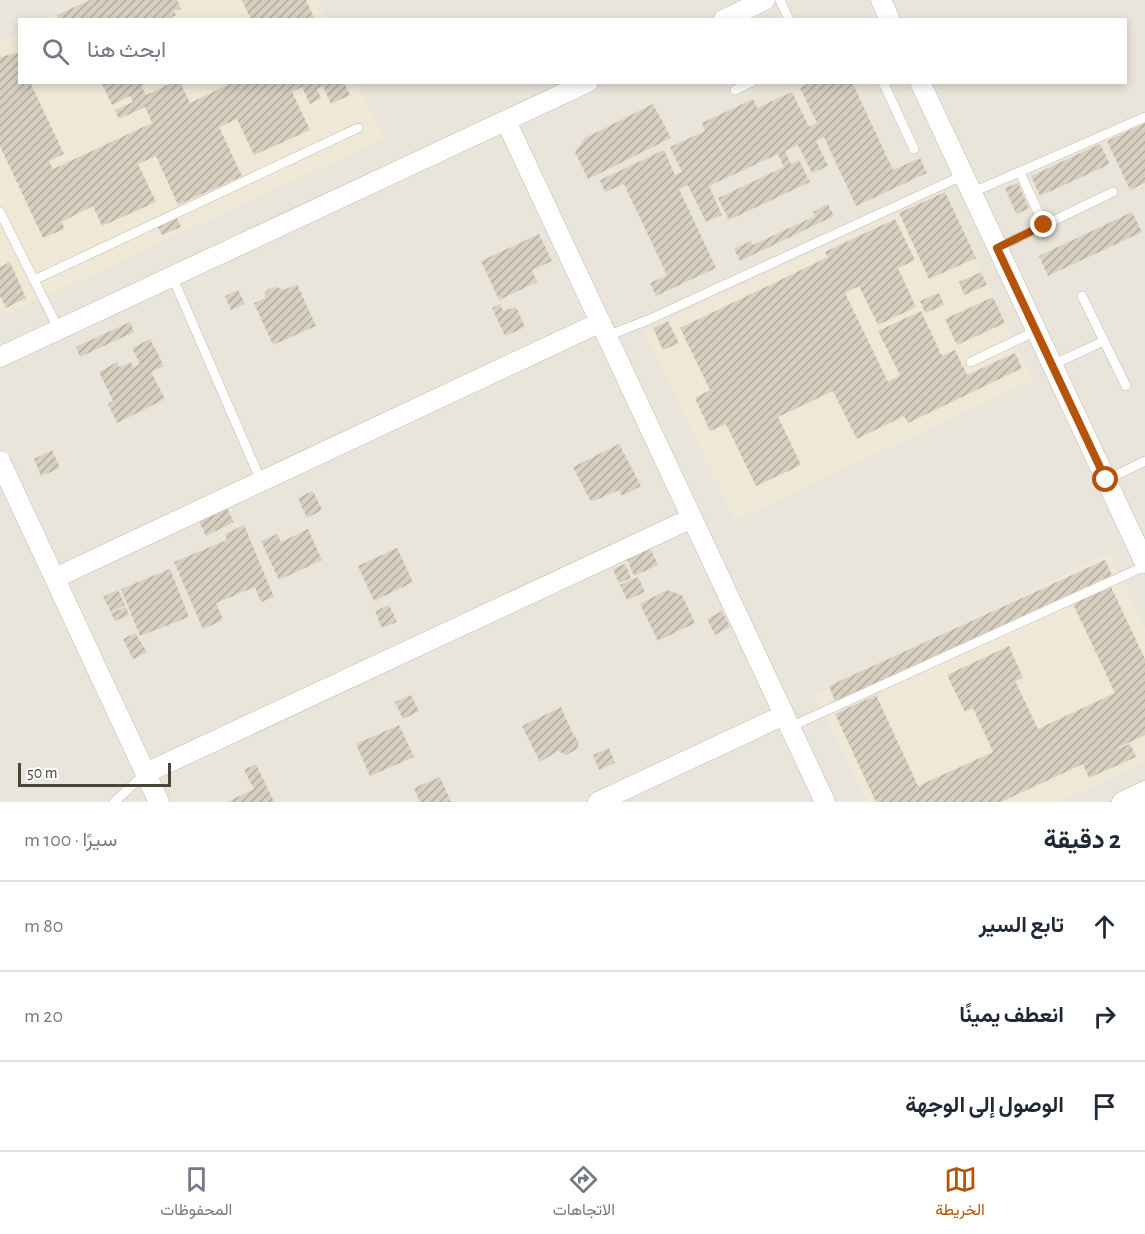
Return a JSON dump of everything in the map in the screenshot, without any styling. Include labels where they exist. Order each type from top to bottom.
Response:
[{"type":"street","points":[[727,18],[765,0]]},
{"type":"street","points":[[881,0],[889,18]]},
{"type":"street","points":[[0,357],[584,84]]},
{"type":"street","points":[[921,84],[1145,565]]},
{"type":"street","points":[[506,121],[825,802]]},
{"type":"street","points":[[55,578],[261,481],[604,329]]},
{"type":"street","points":[[0,461],[159,802]]},
{"type":"street","points":[[146,773],[692,518]]},
{"type":"street","points":[[598,802],[787,721]]},
{"type":"street","points":[[1122,802],[1145,791]]},
{"type":"lane","points":[[780,0],[788,18]]},
{"type":"lane","points":[[735,90],[748,84]]},
{"type":"lane","points":[[884,84],[914,149]]},
{"type":"lane","points":[[604,329],[648,320],[968,184],[1020,172],[1145,117]]},
{"type":"lane","points":[[34,280],[358,128]]},
{"type":"lane","points":[[1020,172],[1044,225]]},
{"type":"lane","points":[[997,248],[1113,192]]},
{"type":"lane","points":[[0,212],[59,330]]},
{"type":"lane","points":[[172,276],[261,481]]},
{"type":"lane","points":[[1082,296],[1126,386]]},
{"type":"lane","points":[[971,362],[1036,332]]},
{"type":"lane","points":[[1052,365],[1104,341]]},
{"type":"lane","points":[[1106,480],[1145,461]]},
{"type":"lane","points":[[787,721],[1145,565]]},
{"type":"lane","points":[[114,802],[146,773]]},
{"type":"shaded area","points":[[0,0],[1145,0],[1145,802],[0,802]]},
{"type":"shaded area","points":[[86,0],[316,0],[325,18],[49,18]]},
{"type":"shaded area","points":[[18,32],[18,84],[357,84],[384,138],[3,316],[0,308],[0,41]]},
{"type":"shaded area","points":[[943,191],[1033,380],[735,520],[644,331]]},
{"type":"shaded area","points":[[1109,553],[1145,627],[1145,761],[1059,802],[867,802],[815,695]]},
{"type":"building","points":[[90,0],[177,0],[181,9],[174,11],[176,15],[170,18],[58,18],[57,15]]},
{"type":"building","points":[[242,0],[306,0],[314,18],[250,18]]},
{"type":"building","points":[[18,55],[18,84],[31,84],[64,154],[49,161],[53,169],[152,123],[145,107],[119,119],[115,110],[133,102],[130,96],[112,105],[102,84],[146,84],[141,86],[146,95],[170,84],[181,84],[190,103],[230,84],[345,84],[350,95],[331,104],[323,86],[317,89],[321,98],[310,104],[302,87],[292,92],[310,130],[254,155],[237,119],[219,127],[242,176],[178,205],[156,156],[138,164],[156,202],[102,226],[93,206],[61,222],[65,229],[43,238],[0,146],[0,57]]},
{"type":"building","points":[[807,84],[853,84],[893,170],[920,158],[927,173],[856,206],[824,137],[816,141],[828,166],[812,173],[798,145],[785,151],[791,164],[799,160],[810,182],[729,220],[718,198],[784,167],[778,154],[709,186],[722,215],[706,222],[688,185],[679,189],[716,268],[656,296],[650,283],[667,275],[624,184],[605,192],[600,180],[664,150],[675,175],[682,172],[670,147],[705,131],[702,123],[753,99],[757,108],[792,92],[809,127],[817,123],[800,88]]},
{"type":"building","points":[[653,104],[671,138],[588,179],[575,152],[585,138]]},
{"type":"building","points":[[1145,123],[1145,183],[1130,190],[1107,141]]},
{"type":"building","points":[[1100,144],[1110,164],[1040,196],[1031,176]]},
{"type":"building","points":[[1018,183],[1029,209],[1016,214],[1005,188]]},
{"type":"building","points":[[945,192],[976,258],[929,279],[899,213]]},
{"type":"building","points":[[828,204],[834,216],[740,261],[734,249],[751,241],[753,245],[815,216],[813,212]]},
{"type":"building","points":[[1132,212],[1142,232],[1048,276],[1039,256]]},
{"type":"building","points":[[176,216],[181,227],[162,235],[157,225]]},
{"type":"building","points":[[895,219],[915,260],[898,268],[916,307],[878,325],[859,286],[845,293],[888,382],[900,375],[878,331],[921,311],[942,356],[955,350],[967,375],[1015,353],[1022,368],[908,423],[904,416],[857,439],[833,391],[778,417],[801,465],[756,486],[726,424],[710,431],[695,398],[710,390],[680,328],[828,257],[825,252]]},
{"type":"building","points":[[539,234],[552,261],[532,270],[537,282],[499,300],[481,261]]},
{"type":"building","points":[[10,262],[26,298],[6,308],[0,296],[0,267]]},
{"type":"building","points":[[981,272],[987,285],[964,295],[959,282]]},
{"type":"building","points":[[297,284],[316,326],[273,345],[254,303],[265,298],[265,293],[269,289],[276,287],[284,290]]},
{"type":"building","points":[[238,290],[245,304],[231,310],[225,296]]},
{"type":"building","points":[[939,293],[944,305],[925,313],[920,301]]},
{"type":"building","points":[[993,297],[1005,323],[957,345],[945,319]]},
{"type":"building","points":[[500,304],[503,311],[516,307],[525,327],[505,336],[492,308]]},
{"type":"building","points":[[668,321],[679,343],[663,350],[653,328]]},
{"type":"building","points":[[130,322],[134,332],[80,357],[76,347]]},
{"type":"building","points":[[150,339],[164,366],[151,372],[165,399],[117,423],[108,404],[113,401],[99,372],[117,362],[119,367],[131,362],[133,368],[140,364],[132,348]]},
{"type":"building","points":[[619,444],[641,486],[622,496],[619,490],[591,502],[573,467]]},
{"type":"building","points":[[52,450],[60,468],[41,476],[34,459]]},
{"type":"building","points":[[313,491],[322,510],[307,518],[298,498]]},
{"type":"building","points":[[227,508],[234,522],[206,536],[199,521]]},
{"type":"building","points":[[244,525],[274,597],[261,602],[255,587],[216,603],[223,620],[203,629],[174,562],[227,540],[225,534]]},
{"type":"building","points":[[308,529],[322,560],[279,580],[261,541],[277,534],[281,542]]},
{"type":"building","points":[[649,546],[658,565],[634,576],[626,557]]},
{"type":"building","points":[[397,548],[413,582],[374,601],[358,566]]},
{"type":"building","points":[[1105,560],[1112,575],[835,701],[829,686]]},
{"type":"building","points":[[625,564],[631,578],[619,583],[613,569]]},
{"type":"building","points":[[170,569],[189,617],[140,636],[121,589]]},
{"type":"building","points":[[638,577],[645,592],[627,600],[620,585]]},
{"type":"building","points":[[1111,587],[1145,659],[1145,735],[1107,753],[1130,744],[1136,757],[1089,778],[1083,764],[1001,802],[876,802],[835,714],[876,695],[918,786],[993,752],[973,708],[965,712],[947,675],[1009,646],[1023,678],[1015,681],[1038,729],[1115,693],[1073,604]]},
{"type":"building","points":[[118,590],[125,605],[111,612],[103,597]]},
{"type":"building","points":[[667,590],[682,595],[695,623],[658,641],[640,604]]},
{"type":"building","points":[[389,605],[397,622],[382,628],[375,611]]},
{"type":"building","points":[[126,607],[129,615],[115,621],[111,613]]},
{"type":"building","points":[[722,611],[730,627],[715,635],[707,619]]},
{"type":"building","points":[[135,633],[147,652],[133,659],[123,639]]},
{"type":"building","points":[[411,695],[419,711],[403,719],[395,702]]},
{"type":"building","points":[[561,707],[579,742],[577,749],[566,755],[558,751],[540,762],[522,726]]},
{"type":"building","points":[[399,725],[414,757],[370,776],[356,744]]},
{"type":"building","points":[[609,748],[615,763],[599,770],[593,755]]},
{"type":"building","points":[[256,764],[274,802],[227,802],[254,789],[244,770]]},
{"type":"building","points":[[440,777],[451,802],[420,802],[414,788]]},
{"type":"route","points":[[1044,225],[997,248],[1106,480]]}]
